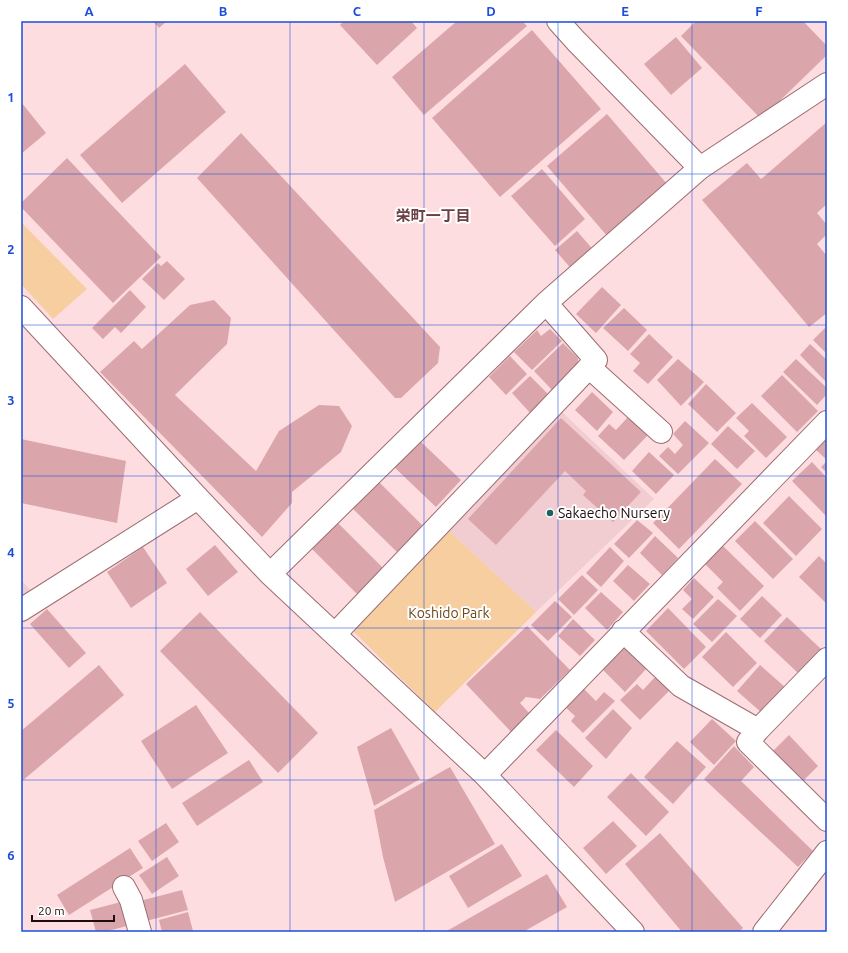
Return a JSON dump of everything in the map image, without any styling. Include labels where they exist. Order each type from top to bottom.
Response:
[{"type":"street","points":[[558,21],[700,168]]},
{"type":"street","points":[[270,574],[546,303],[700,168],[827,84]]},
{"type":"street","points":[[335,634],[596,360],[546,303]]},
{"type":"street","points":[[21,307],[270,574],[485,775],[633,932]]},
{"type":"street","points":[[589,367],[661,432]]},
{"type":"street","points":[[485,775],[827,422]]},
{"type":"street","points":[[21,610],[198,498]]},
{"type":"street","points":[[623,631],[681,686],[758,730]]},
{"type":"street","points":[[827,659],[748,742],[827,820]]},
{"type":"street","points":[[764,932],[827,852]]},
{"type":"street","points":[[124,887],[131,900],[140,932]]},
{"type":"shaded area","name":"Sakaecho Nursery","points":[[562,412],[654,499],[536,612],[446,528]]},
{"type":"shaded area","points":[[21,580],[34,594],[21,602]]},
{"type":"green space","points":[[21,222],[87,289],[53,319],[21,284]]},
{"type":"green space","name":"Koshido Park","points":[[446,528],[536,612],[435,712],[351,629]]},
{"type":"building","points":[[153,21],[167,21],[159,28]]},
{"type":"building","points":[[344,21],[411,21],[417,28],[377,65],[340,25]]},
{"type":"building","points":[[457,21],[522,21],[527,26],[424,115],[392,77]]},
{"type":"building","points":[[696,21],[803,21],[827,46],[827,55],[761,119],[681,36]]},
{"type":"building","points":[[532,30],[601,109],[500,197],[432,118]]},
{"type":"building","points":[[676,37],[702,68],[671,95],[644,64]]},
{"type":"building","points":[[185,64],[226,112],[122,203],[80,155]]},
{"type":"building","points":[[21,102],[46,133],[21,154]]},
{"type":"building","points":[[607,114],[668,185],[608,237],[547,166]]},
{"type":"building","points":[[827,122],[827,204],[817,213],[827,225],[827,234],[817,244],[827,256],[827,313],[809,327],[702,200],[747,163],[761,179]]},
{"type":"building","points":[[241,133],[440,347],[438,363],[401,398],[395,398],[197,178]]},
{"type":"building","points":[[67,158],[161,257],[113,303],[21,207],[21,203]]},
{"type":"building","points":[[542,169],[585,219],[555,246],[511,196]]},
{"type":"building","points":[[577,231],[596,253],[574,272],[555,250]]},
{"type":"building","points":[[167,261],[185,279],[164,300],[142,279],[158,263],[161,266]]},
{"type":"building","points":[[602,287],[621,305],[596,333],[576,314]]},
{"type":"building","points":[[130,290],[146,307],[121,333],[115,327],[103,339],[92,328]]},
{"type":"building","points":[[214,300],[231,318],[227,344],[175,395],[256,471],[279,431],[319,405],[339,406],[352,426],[341,452],[292,492],[292,503],[262,537],[100,372],[134,341],[142,349],[190,305]]},
{"type":"building","points":[[624,308],[647,330],[628,351],[603,328]]},
{"type":"building","points":[[827,326],[827,354],[813,340]]},
{"type":"building","points":[[550,329],[562,341],[532,370],[514,352],[537,330],[541,336]]},
{"type":"building","points":[[649,334],[673,357],[648,384],[633,371],[640,363],[630,354]]},
{"type":"building","points":[[563,343],[578,358],[578,367],[553,391],[534,371]]},
{"type":"building","points":[[810,344],[827,360],[827,383],[800,355]]},
{"type":"building","points":[[510,356],[527,374],[506,395],[489,377]]},
{"type":"building","points":[[678,359],[704,382],[681,406],[657,380]]},
{"type":"building","points":[[796,359],[827,388],[827,394],[817,405],[783,372]]},
{"type":"building","points":[[782,375],[818,411],[797,432],[761,396]]},
{"type":"building","points":[[530,376],[549,395],[531,414],[512,393]]},
{"type":"building","points":[[706,384],[736,413],[717,432],[688,404]]},
{"type":"building","points":[[592,392],[613,412],[597,431],[575,410]]},
{"type":"building","points":[[752,403],[787,437],[766,458],[744,436],[749,431],[736,418]]},
{"type":"building","points":[[628,417],[648,435],[624,460],[598,436],[609,424],[616,430]]},
{"type":"building","points":[[561,418],[641,492],[613,522],[583,495],[586,491],[565,471],[496,545],[468,519]]},
{"type":"building","points":[[685,421],[709,443],[678,474],[659,456],[668,447],[675,454],[683,445],[673,434]]},
{"type":"building","points":[[728,426],[755,451],[737,469],[711,444]]},
{"type":"building","points":[[827,437],[827,460],[816,450]]},
{"type":"building","points":[[21,439],[126,461],[117,523],[21,503]]},
{"type":"building","points":[[419,440],[461,480],[436,507],[393,466]]},
{"type":"building","points":[[649,452],[674,475],[656,494],[632,471]]},
{"type":"building","points":[[715,459],[742,484],[679,549],[653,523]]},
{"type":"building","points":[[827,461],[827,473],[821,467]]},
{"type":"building","points":[[812,462],[827,478],[827,517],[792,481]]},
{"type":"building","points":[[379,482],[423,526],[397,552],[352,508]]},
{"type":"building","points":[[789,496],[822,529],[796,556],[763,523]]},
{"type":"building","points":[[637,520],[653,533],[629,558],[614,544]]},
{"type":"building","points":[[755,521],[793,559],[773,579],[735,541]]},
{"type":"building","points":[[338,523],[383,568],[357,594],[312,549]]},
{"type":"building","points":[[655,536],[678,558],[662,575],[640,553]]},
{"type":"building","points":[[215,545],[238,572],[208,596],[186,569]]},
{"type":"building","points":[[722,545],[764,586],[740,611],[717,588],[723,582],[704,563]]},
{"type":"building","points":[[143,547],[167,583],[131,608],[107,572]]},
{"type":"building","points":[[610,547],[624,561],[601,587],[586,573]]},
{"type":"building","points":[[819,556],[827,564],[827,604],[799,577]]},
{"type":"building","points":[[628,565],[650,584],[634,601],[613,581]]},
{"type":"building","points":[[582,575],[598,590],[574,615],[558,599]]},
{"type":"building","points":[[694,578],[714,597],[693,619],[682,609],[692,599],[683,590]]},
{"type":"building","points":[[601,592],[623,612],[607,630],[585,608]]},
{"type":"building","points":[[762,596],[782,615],[760,638],[740,619]]},
{"type":"building","points":[[718,599],[737,616],[712,642],[693,624]]},
{"type":"building","points":[[555,601],[572,617],[548,641],[531,625]]},
{"type":"building","points":[[668,608],[706,647],[684,669],[646,631]]},
{"type":"building","points":[[47,609],[86,653],[69,668],[30,624]]},
{"type":"building","points":[[200,612],[318,733],[278,773],[160,651]]},
{"type":"building","points":[[787,617],[821,649],[798,673],[764,641]]},
{"type":"building","points":[[573,619],[595,640],[580,656],[558,636]]},
{"type":"building","points":[[527,626],[570,670],[540,699],[526,697],[520,703],[531,715],[512,733],[466,684]]},
{"type":"building","points":[[726,632],[757,663],[733,687],[702,657]]},
{"type":"building","points":[[623,647],[647,668],[625,692],[602,669]]},
{"type":"building","points":[[99,665],[124,695],[21,782],[21,731]]},
{"type":"building","points":[[760,665],[786,688],[763,714],[737,691]]},
{"type":"building","points":[[656,676],[670,690],[640,720],[620,700],[637,684],[643,690]]},
{"type":"building","points":[[583,688],[596,701],[604,692],[615,701],[583,733],[571,721],[575,716],[565,707]]},
{"type":"building","points":[[196,705],[228,753],[172,789],[141,741]]},
{"type":"building","points":[[613,709],[632,728],[606,759],[585,738]]},
{"type":"building","points":[[712,719],[736,741],[714,765],[690,742]]},
{"type":"building","points":[[391,728],[420,779],[374,806],[357,747]]},
{"type":"building","points":[[556,730],[593,766],[574,787],[536,750]]},
{"type":"building","points":[[789,735],[818,766],[801,783],[772,752]]},
{"type":"building","points":[[677,741],[706,767],[673,804],[644,777]]},
{"type":"building","points":[[734,746],[754,767],[741,781],[813,851],[798,867],[704,779]]},
{"type":"building","points":[[249,760],[263,782],[197,826],[182,803]]},
{"type":"building","points":[[450,767],[495,844],[395,902],[383,857],[374,810]]},
{"type":"building","points":[[631,773],[669,812],[646,836],[607,797]]},
{"type":"building","points":[[613,821],[637,846],[606,874],[583,848]]},
{"type":"building","points":[[166,823],[179,842],[152,861],[138,841]]},
{"type":"building","points":[[660,833],[743,928],[739,932],[682,932],[625,864]]},
{"type":"building","points":[[502,844],[522,876],[468,908],[449,876]]},
{"type":"building","points":[[130,848],[143,868],[69,915],[57,895]]},
{"type":"building","points":[[167,857],[179,876],[152,894],[139,875]]},
{"type":"building","points":[[547,874],[567,907],[523,932],[445,932]]},
{"type":"building","points":[[182,890],[188,910],[146,921],[140,901]]},
{"type":"building","points":[[121,902],[127,926],[104,932],[96,932],[90,910]]},
{"type":"building","points":[[188,912],[193,931],[162,932],[159,920]]},
{"type":"place","name":"Sakaecho Nursery","points":[[550,513]]},
{"type":"district","name":"栄町一丁目","points":[[433,216]]}]
